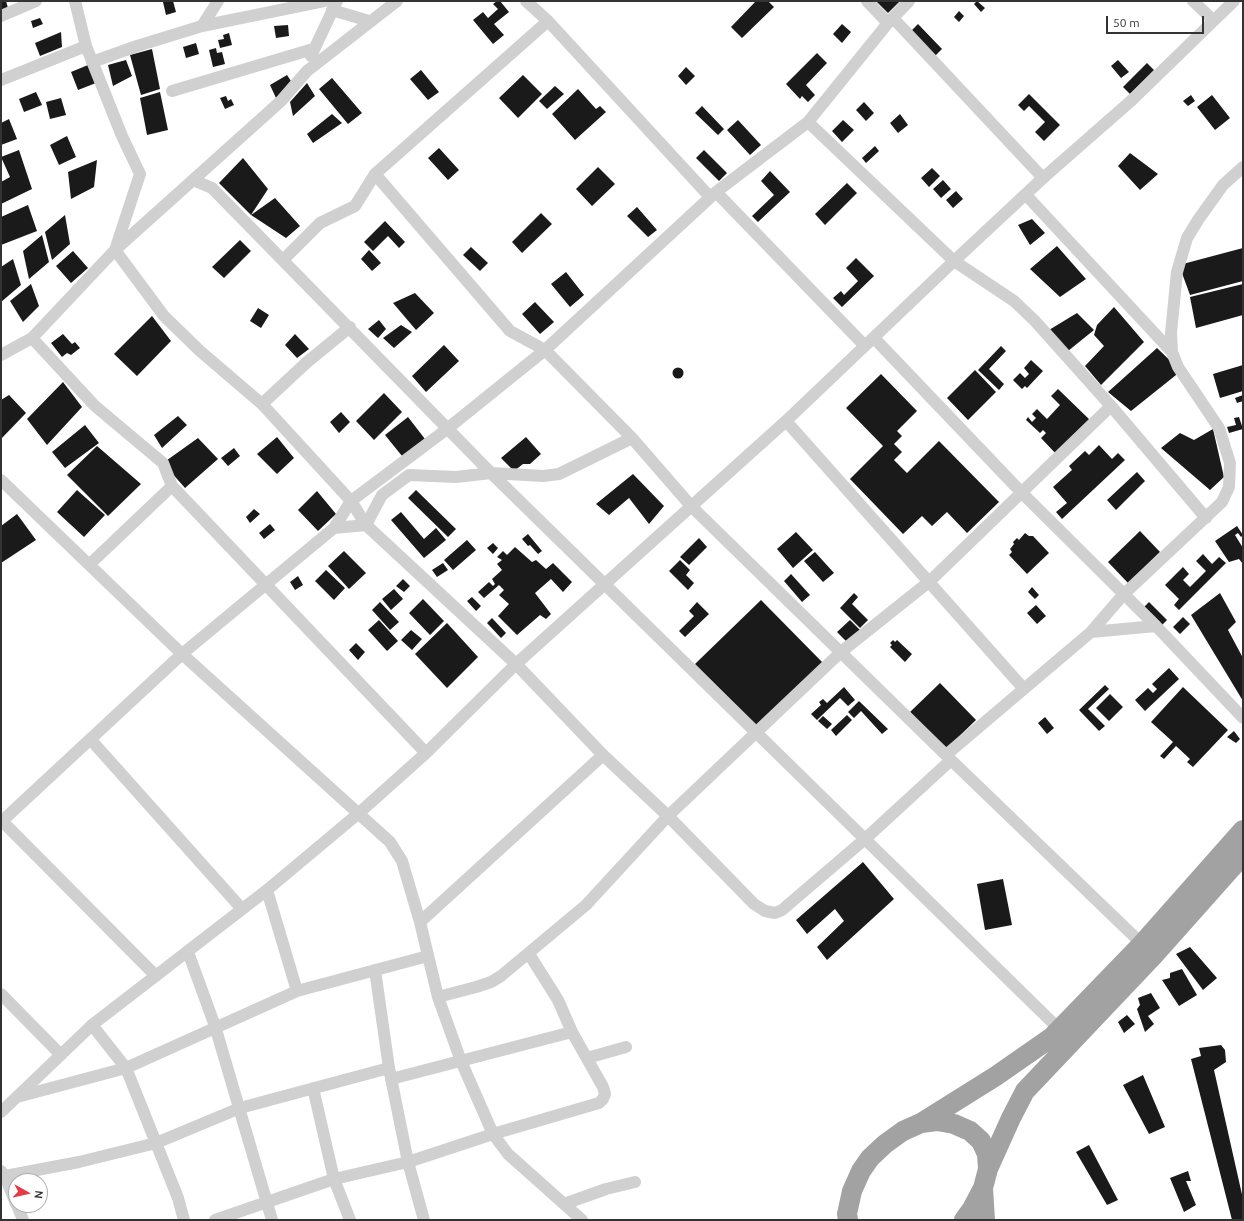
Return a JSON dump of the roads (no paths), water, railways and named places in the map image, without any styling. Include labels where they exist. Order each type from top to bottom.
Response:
[{"type":"highway","points":[[833,1220],[852,1191],[861,1171],[870,1158],[884,1144],[903,1131],[921,1123],[996,1076],[1060,1030],[1142,944],[1243,830]]},
{"type":"highway","points":[[964,1220],[972,1209],[1025,1091],[1154,955],[1243,855]]},
{"type":"highway","points":[[921,1123],[937,1122],[954,1124],[970,1131],[981,1141],[987,1154],[985,1220]]},
{"type":"highway","points":[[848,1220],[847,1214],[852,1191]]},
{"type":"street","points":[[1,16],[36,1]]},
{"type":"street","points":[[74,1],[86,46],[92,62],[122,136],[140,174],[115,250]]},
{"type":"street","points":[[202,26],[218,1]]},
{"type":"street","points":[[92,62],[137,46],[202,26],[324,1]]},
{"type":"street","points":[[1,355],[32,338],[115,250],[281,101],[307,71],[397,1]]},
{"type":"street","points":[[526,1],[548,21],[713,194],[865,346]]},
{"type":"street","points":[[867,1],[891,20],[1043,178]]},
{"type":"street","points":[[156,976],[1,821],[91,740],[182,654],[334,528],[352,501],[447,429],[545,350],[713,194],[808,122],[891,20],[909,1]]},
{"type":"street","points":[[1193,1],[1213,20]]},
{"type":"street","points":[[1,1112],[92,1025],[267,890],[359,813],[426,753],[516,664],[786,421],[1043,178],[1132,100],[1234,1]]},
{"type":"street","points":[[307,71],[313,49],[334,6],[369,22]]},
{"type":"street","points":[[283,260],[320,223],[355,206],[375,174],[548,21]]},
{"type":"street","points":[[1,80],[86,46]]},
{"type":"street","points":[[172,91],[313,49]]},
{"type":"street","points":[[808,122],[954,261],[1014,301],[1035,321],[1111,406],[1206,518]]},
{"type":"street","points":[[207,167],[212,188]]},
{"type":"street","points":[[115,250],[164,316],[200,351],[262,404],[352,501],[366,525],[516,664],[603,755],[668,816],[754,904],[765,911],[775,913],[782,910],[865,839],[948,758],[1024,689],[1092,632],[1123,595],[1222,502],[1229,487],[1230,463],[1219,428],[1178,367],[1172,352],[1171,333],[1177,272],[1187,238],[1223,185],[1243,167]]},
{"type":"street","points":[[375,174],[510,331],[545,350],[632,438],[691,506],[948,758],[1142,944]]},
{"type":"street","points":[[193,180],[212,188],[350,327],[491,473],[1060,1030]]},
{"type":"street","points":[[1026,195],[1172,352]]},
{"type":"street","points":[[262,404],[306,363],[350,327]]},
{"type":"street","points":[[32,338],[95,406],[163,463],[172,486],[265,586],[426,753]]},
{"type":"street","points":[[874,338],[1022,492],[1123,595],[1156,626],[1243,718]]},
{"type":"street","points":[[438,997],[491,982],[529,954],[586,905],[668,816],[841,652],[930,581],[1111,406]]},
{"type":"street","points":[[786,421],[930,581],[1024,689]]},
{"type":"street","points":[[366,525],[382,495],[409,475],[456,477],[491,473],[543,476],[559,474],[632,438]]},
{"type":"street","points":[[1,480],[182,654],[390,842],[402,862],[420,922],[438,997],[461,1061],[493,1134],[508,1154],[582,1220]]},
{"type":"street","points":[[90,564],[172,486]]},
{"type":"street","points":[[334,528],[366,525]]},
{"type":"street","points":[[1092,632],[1156,626]]},
{"type":"street","points":[[91,740],[242,909]]},
{"type":"street","points":[[420,922],[603,755]]},
{"type":"street","points":[[267,890],[297,991]]},
{"type":"street","points":[[188,952],[215,1026],[272,1220]]},
{"type":"street","points":[[214,1220],[268,1203],[334,1179],[408,1162],[493,1134],[599,1103],[605,1094],[603,1087],[572,1032],[558,1000],[529,954]]},
{"type":"street","points":[[16,1097],[126,1068],[215,1026],[297,991],[428,956]]},
{"type":"street","points":[[375,970],[390,1073],[408,1162],[424,1220]]},
{"type":"street","points":[[1,994],[61,1055]]},
{"type":"street","points":[[92,1025],[126,1068],[178,1198],[184,1220]]},
{"type":"street","points":[[8,1186],[3,1174],[79,1162],[156,1143],[240,1108],[313,1088],[461,1061],[572,1032]]},
{"type":"street","points":[[587,1058],[626,1047]]},
{"type":"street","points":[[313,1088],[334,1179],[350,1220]]},
{"type":"street","points":[[564,1204],[606,1189],[635,1182]]}]
